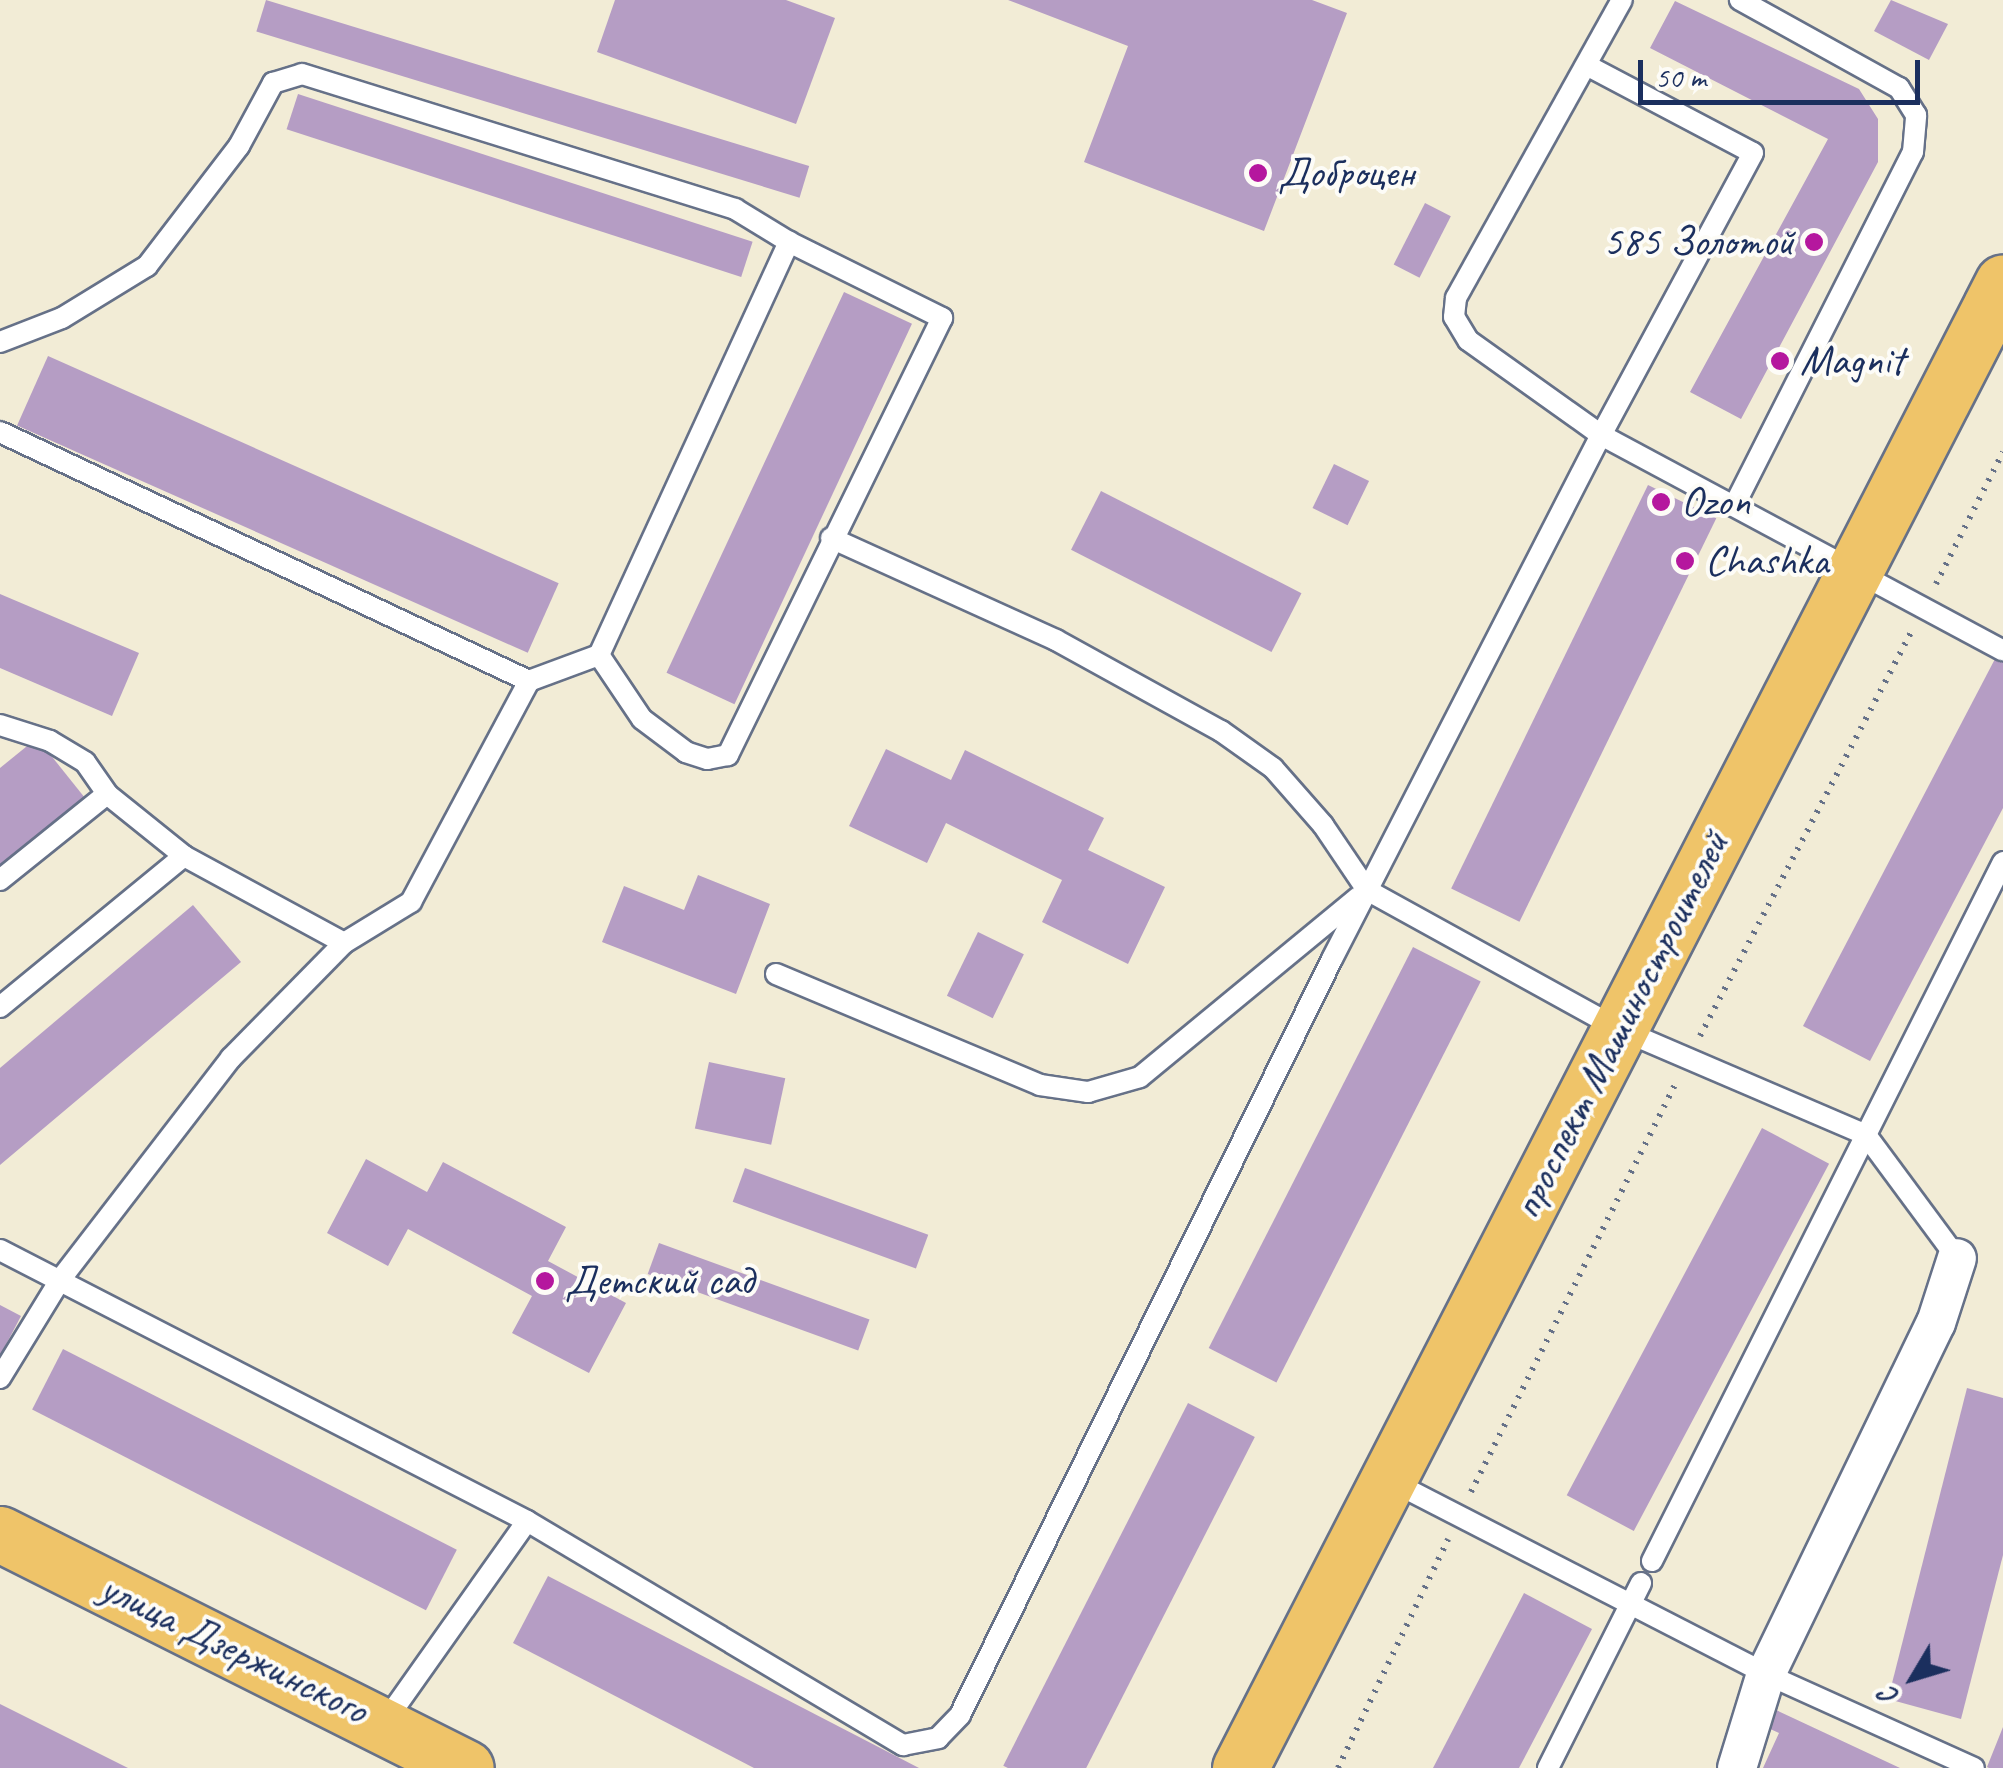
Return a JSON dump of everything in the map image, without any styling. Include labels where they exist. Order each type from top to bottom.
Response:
[{"type":"main road","name":"проспект Машиностроителей","points":[[1240,1768],[2003,282]]},
{"type":"main road","name":"улица Дзержинского","points":[[0,1534],[384,1723],[462,1767]]},
{"type":"street","points":[[1738,1768],[1766,1674],[1936,1323],[1957,1258]]},
{"type":"lane","points":[[1622,0],[1590,67],[1456,298],[1454,317],[1468,340],[1600,435],[2003,651]]},
{"type":"lane","points":[[1734,506],[1913,152],[1916,115],[1899,88],[1740,0]]},
{"type":"lane","points":[[0,1250],[527,1521],[903,1745],[938,1738],[960,1715],[1368,890],[1600,435],[1754,154],[1590,67]]},
{"type":"lane","points":[[0,342],[62,318],[146,266],[239,146],[273,83],[302,74],[735,209],[789,242],[942,318],[728,755],[707,759],[686,752],[642,719],[599,655]]},
{"type":"lane","points":[[0,1378],[60,1280],[231,1058],[344,943],[411,902],[529,681],[599,655],[789,242]]},
{"type":"lane","points":[[0,432],[529,681]]},
{"type":"lane","points":[[832,538],[1056,640],[1221,731],[1273,768],[1323,825],[1368,890],[1620,1029],[1866,1136],[1957,1258]]},
{"type":"lane","points":[[0,725],[50,741],[85,762],[107,794],[184,856],[344,943]]},
{"type":"lane","points":[[0,880],[107,794]]},
{"type":"lane","points":[[0,1007],[184,856]]},
{"type":"lane","points":[[1652,1560],[2003,862]]},
{"type":"lane","points":[[776,974],[1040,1085],[1088,1092],[1140,1078],[1368,890]]},
{"type":"lane","points":[[1388,1480],[1766,1674],[1974,1768]]},
{"type":"lane","points":[[384,1723],[527,1521]]},
{"type":"lane","points":[[1548,1768],[1641,1583]]},
{"type":"path","points":[[1338,1768],[1459,1516],[1688,1059],[2003,452]]},
{"type":"building","points":[[266,0],[809,166],[800,198],[256,32]]},
{"type":"building","points":[[615,0],[786,0],[835,18],[796,124],[597,52]]},
{"type":"building","points":[[1008,0],[1312,0],[1347,13],[1264,231],[1084,162],[1128,46]]},
{"type":"building","points":[[1891,0],[1948,24],[1929,60],[1874,31]]},
{"type":"building","points":[[1675,1],[1859,89],[1878,119],[1878,162],[1741,419],[1690,392],[1828,139],[1650,48]]},
{"type":"building","points":[[298,94],[753,242],[741,277],[287,129]]},
{"type":"building","points":[[1425,203],[1451,216],[1420,278],[1394,264]]},
{"type":"building","points":[[844,292],[912,324],[734,704],[667,673]]},
{"type":"building","points":[[48,356],[559,583],[528,653],[17,425]]},
{"type":"building","points":[[1334,464],[1369,481],[1348,525],[1313,508]]},
{"type":"building","points":[[1648,485],[1716,518],[1519,922],[1451,889]]},
{"type":"building","points":[[1101,491],[1301,593],[1272,652],[1071,550]]},
{"type":"building","points":[[0,594],[139,653],[112,716],[0,668]]},
{"type":"building","points":[[1996,657],[2003,660],[2003,808],[1870,1061],[1803,1026]]},
{"type":"building","points":[[37,738],[85,798],[0,867],[0,768]]},
{"type":"building","points":[[886,749],[951,780],[965,750],[1104,818],[1088,850],[1165,887],[1128,964],[1042,922],[1062,880],[946,823],[927,863],[849,826]]},
{"type":"building","points":[[698,875],[770,904],[736,994],[602,942],[624,886],[684,910]]},
{"type":"building","points":[[193,905],[241,962],[0,1165],[0,1068]]},
{"type":"building","points":[[978,932],[1024,954],[993,1018],[947,996]]},
{"type":"building","points":[[1413,947],[1481,982],[1276,1382],[1209,1348]]},
{"type":"building","points":[[709,1062],[785,1078],[771,1145],[695,1129]]},
{"type":"building","points":[[1762,1128],[1829,1164],[1634,1531],[1567,1495]]},
{"type":"building","name":"Детский сад","points":[[366,1159],[427,1192],[443,1162],[566,1227],[548,1261],[626,1303],[589,1373],[512,1333],[532,1296],[408,1229],[388,1266],[327,1233]]},
{"type":"building","points":[[745,1168],[928,1235],[916,1269],[733,1202]]},
{"type":"building","points":[[659,1243],[869,1320],[858,1351],[648,1274]]},
{"type":"building","points":[[0,1305],[21,1316],[0,1356]]},
{"type":"building","points":[[63,1349],[457,1550],[426,1610],[32,1410]]},
{"type":"building","points":[[1967,1388],[2003,1398],[2003,1555],[1961,1719],[1888,1699]]},
{"type":"building","points":[[1188,1403],[1255,1437],[1086,1768],[1003,1766]]},
{"type":"building","points":[[548,1576],[919,1768],[754,1768],[513,1643]]},
{"type":"building","points":[[1524,1593],[1592,1629],[1519,1768],[1433,1768]]},
{"type":"building","points":[[0,1704],[128,1768],[0,1768]]},
{"type":"building","points":[[1776,1710],[1900,1768],[1763,1768],[1779,1733],[1768,1728]]},
{"type":"building","points":[[2003,1727],[2003,1768],[1989,1768],[1987,1767]]},
{"type":"place","name":"Доброцен","points":[[1258,173]]},
{"type":"place","name":"585 Золотой","points":[[1814,242]]},
{"type":"place","name":"Magnit","points":[[1780,361]]},
{"type":"place","name":"Ozon","points":[[1661,502]]},
{"type":"place","name":"Chashka","points":[[1685,561]]},
{"type":"place","name":"Детский сад","points":[[545,1281]]}]
